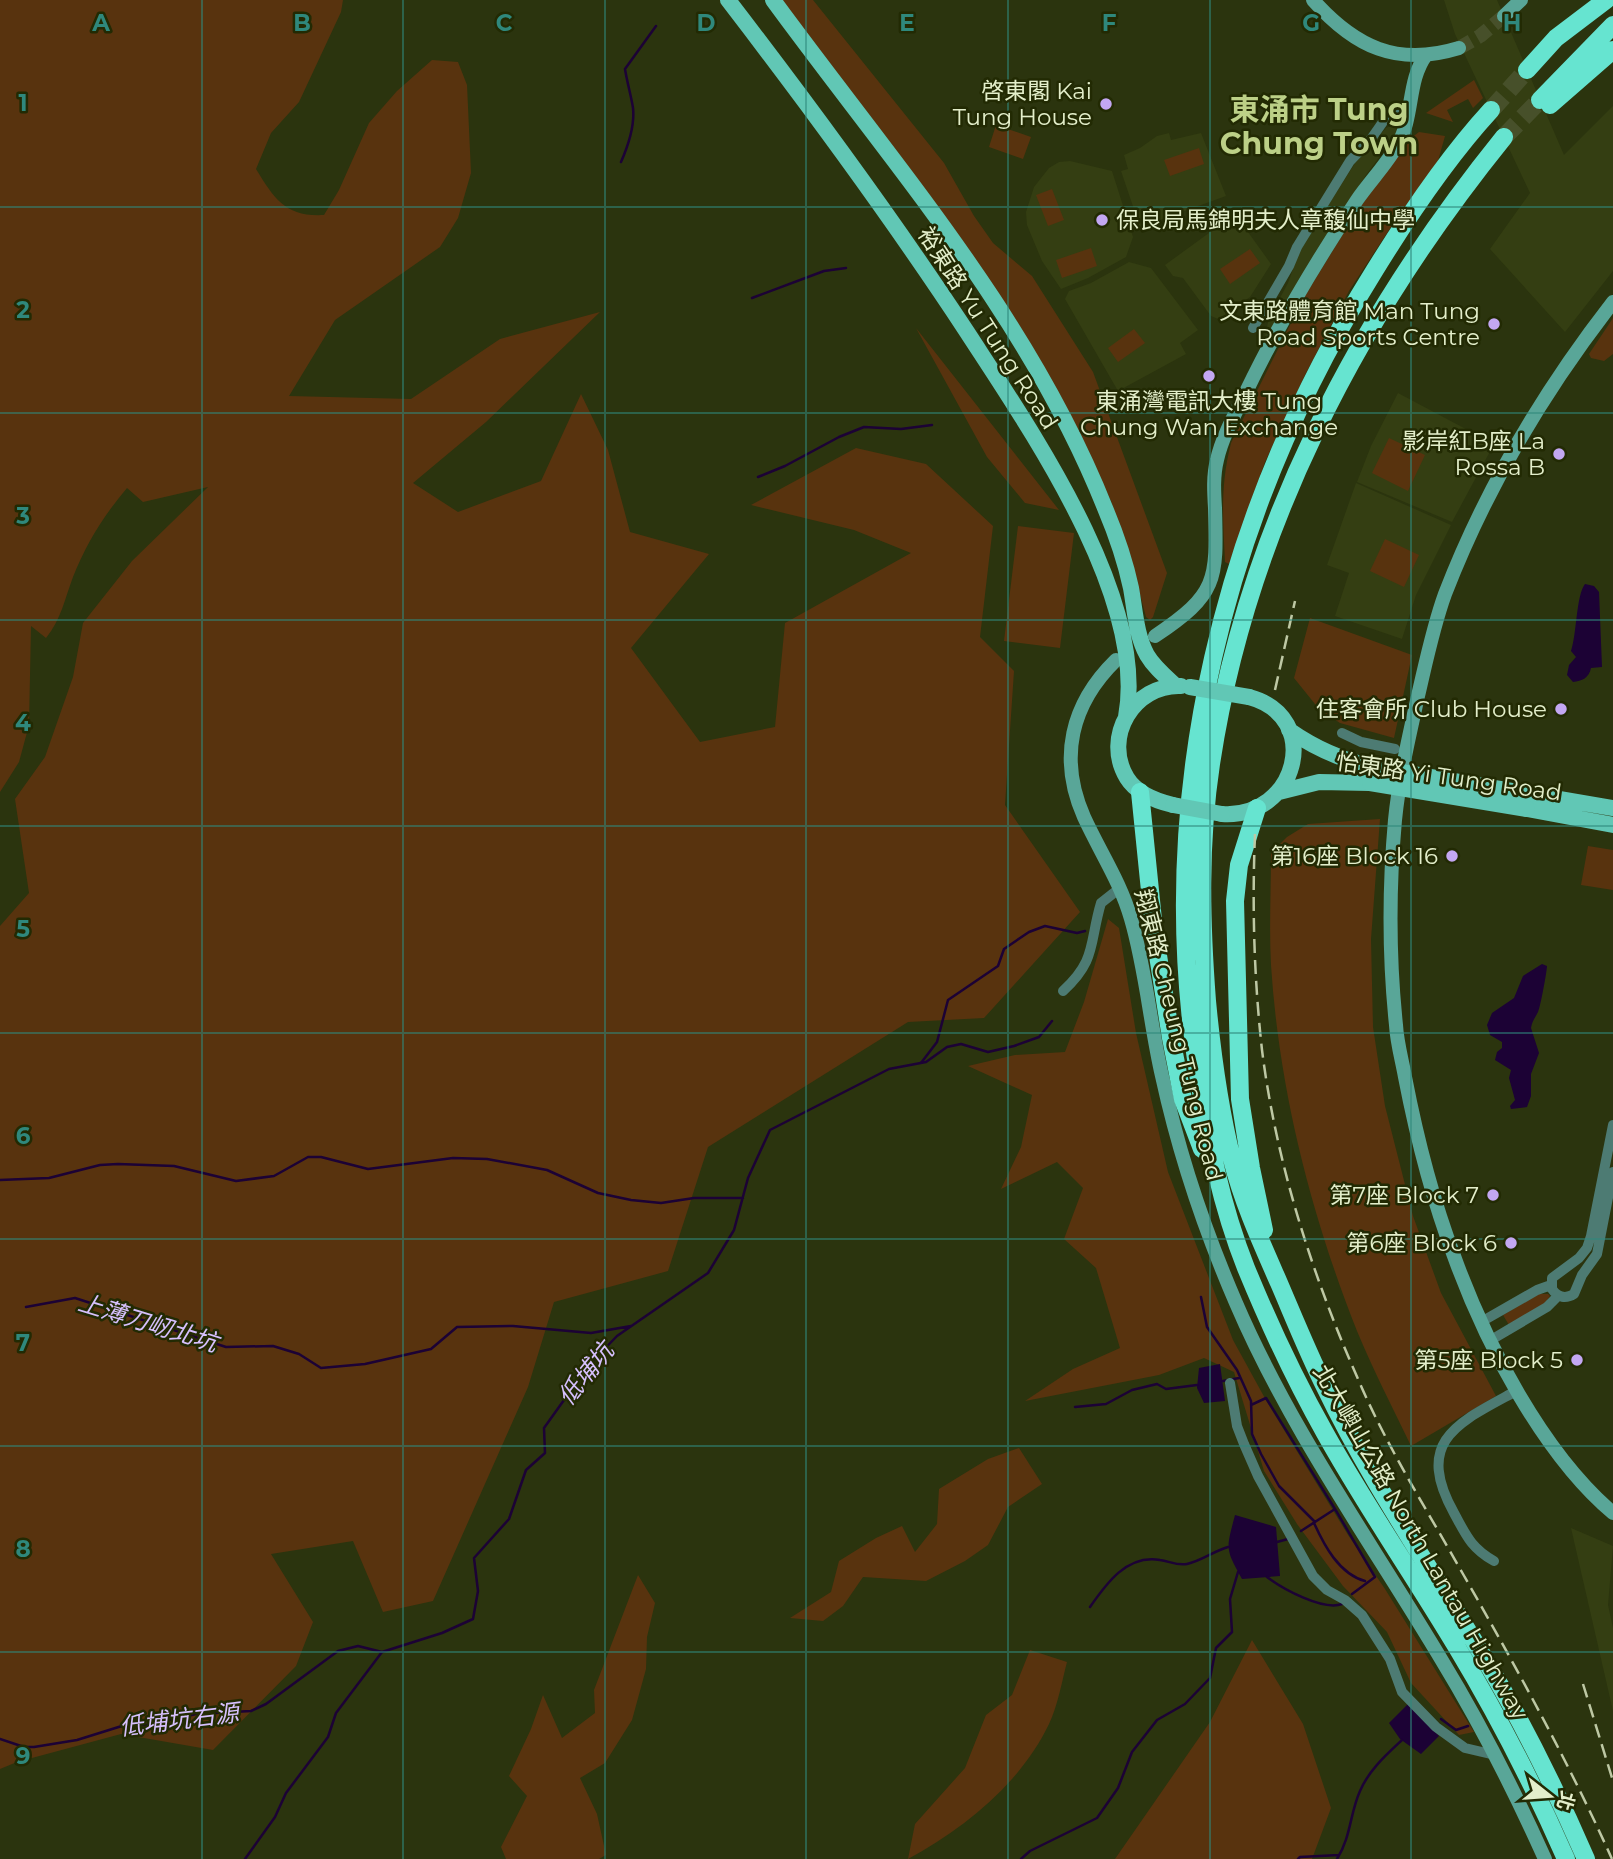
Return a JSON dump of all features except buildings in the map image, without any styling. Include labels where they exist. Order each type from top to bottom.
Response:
[{"type":"highway","points":[[1527,70],[1590,0]]},
{"type":"highway","points":[[1556,38],[1606,0]]},
{"type":"highway","points":[[1613,25],[1542,105],[1613,50]]},
{"type":"highway","name":"北大嶼山公路 North Lantau Highway","points":[[1491,110],[1466,137],[1387,250],[1353,305],[1318,369],[1265,488],[1237,570],[1201,718],[1190,793],[1183,912],[1194,1050],[1206,1125],[1220,1195],[1245,1266],[1293,1373],[1321,1427],[1458,1649],[1522,1766],[1566,1859]]},
{"type":"highway","name":"北大嶼山公路 North Lantau Highway","points":[[1505,140],[1474,176],[1410,262],[1377,315],[1316,427],[1287,492],[1255,579],[1229,671],[1218,722],[1207,795],[1202,880],[1203,942],[1210,1034],[1220,1102],[1232,1159],[1250,1218],[1340,1418],[1508,1700],[1586,1859]]},
{"type":"highway","points":[[1140,792],[1154,930],[1175,1061],[1183,1099],[1220,1195]]},
{"type":"highway","points":[[1257,808],[1244,844],[1236,882],[1238,1059],[1240,1099],[1249,1155],[1274,1273]]},
{"type":"main road","name":"裕東路 Yu Tung Road","points":[[728,0],[923,266],[1023,418],[1071,503],[1107,582],[1125,645],[1130,687],[1126,717]]},
{"type":"main road","points":[[1314,0],[1335,23],[1354,38],[1394,52],[1426,55],[1459,48]]},
{"type":"main road","points":[[1504,16],[1521,0]]},
{"type":"main road","name":"裕東路 Yu Tung Road","points":[[776,2],[949,232],[1015,330],[1065,419],[1104,504],[1120,544],[1144,648],[1154,665],[1183,686]]},
{"type":"main road","points":[[1394,52],[1409,68],[1411,95]]},
{"type":"main road","points":[[1155,636],[1195,606],[1207,590],[1216,560],[1214,480],[1220,448],[1262,358],[1300,290],[1359,197],[1396,149],[1406,131],[1418,67],[1426,55]]},
{"type":"main road","points":[[1613,302],[1572,355],[1527,424],[1488,495],[1444,597],[1412,723],[1395,819],[1392,970],[1396,1028],[1415,1129],[1430,1184],[1462,1279],[1481,1322],[1551,1444],[1599,1501],[1613,1513]]},
{"type":"main road","name":"翔東路 Cheung Tung Road","points":[[1116,660],[1090,689],[1080,707],[1070,761],[1072,779],[1084,816],[1120,888],[1138,944],[1150,1020],[1173,1122],[1193,1191],[1237,1305],[1277,1388],[1442,1659],[1495,1755],[1545,1859]]},
{"type":"main road","points":[[1183,686],[1249,696],[1269,705],[1289,730],[1294,747],[1294,761],[1279,792],[1257,808],[1239,814],[1222,814],[1173,805],[1140,792],[1128,779],[1120,758],[1120,737],[1126,717],[1142,697],[1158,688],[1183,686]]},
{"type":"main road","name":"怡東路 Yi Tung Road","points":[[1289,730],[1325,752],[1346,761],[1528,802],[1613,825]]},
{"type":"main road","name":"怡東路 Yi Tung Road","points":[[1279,792],[1319,782],[1370,783],[1528,802],[1613,808]]},
{"type":"street","points":[[1253,328],[1297,247],[1350,161],[1385,119],[1401,114],[1408,120]]},
{"type":"street","points":[[1342,733],[1362,742],[1395,749]]},
{"type":"street","points":[[1063,991],[1083,971],[1090,956],[1101,903],[1120,888]]},
{"type":"street","points":[[1558,1296],[1551,1285],[1552,1278],[1571,1265],[1587,1248],[1613,1125]]},
{"type":"street","points":[[1558,1296],[1574,1294],[1578,1281],[1597,1254],[1613,1172]]},
{"type":"street","points":[[1561,1270],[1574,1273],[1578,1281]]},
{"type":"street","points":[[1481,1322],[1537,1290],[1551,1285]]},
{"type":"street","points":[[1491,1340],[1547,1307],[1558,1296]]},
{"type":"street","points":[[1230,1383],[1237,1426],[1244,1444],[1258,1476],[1312,1576],[1362,1615],[1390,1659],[1402,1692],[1436,1727],[1465,1748],[1495,1755]]},
{"type":"street","points":[[1494,1561],[1472,1546],[1461,1527],[1440,1485],[1438,1460],[1446,1437],[1455,1428],[1518,1390]]},
{"type":"shaded area","points":[[0,0],[343,0],[341,12],[299,102],[271,133],[256,169],[269,190],[283,204],[300,213],[311,215],[324,215],[339,190],[369,123],[397,91],[432,60],[458,62],[467,85],[471,173],[458,218],[440,247],[335,320],[289,396],[411,399],[500,339],[600,312],[486,422],[413,483],[458,512],[541,481],[581,394],[608,450],[630,532],[709,554],[631,648],[700,742],[775,727],[785,623],[911,553],[854,530],[751,505],[856,448],[926,464],[993,526],[980,637],[1014,671],[1005,805],[1080,912],[984,1018],[908,1022],[708,1147],[668,1271],[554,1302],[528,1387],[433,1601],[383,1612],[353,1541],[271,1554],[313,1622],[296,1666],[213,1750],[121,1734],[0,1769],[0,926],[29,893],[15,799],[45,757],[73,677],[83,623],[132,561],[208,487],[143,502],[127,488],[103,519],[78,565],[51,631],[46,638],[31,626],[29,725],[19,762],[0,792]]},
{"type":"shaded area","points":[[779,0],[813,0],[944,163],[993,243],[1032,276],[1093,372],[1167,573],[1150,620],[1146,617],[1111,501],[1081,439]]},
{"type":"shaded area","points":[[1444,0],[1497,0],[1564,155],[1613,106],[1613,271],[1565,332],[1490,249],[1530,193],[1455,34]]},
{"type":"shaded area","points":[[1474,80],[1483,98],[1473,108],[1468,99],[1447,110],[1453,122],[1426,113]]},
{"type":"shaded area","points":[[1398,123],[1395,136],[1366,175],[1304,273],[1270,334],[1265,336],[1269,318],[1288,283],[1300,250],[1355,163],[1386,128]]},
{"type":"shaded area","points":[[996,125],[1031,137],[1023,159],[989,147]]},
{"type":"shaded area","points":[[1419,132],[1445,136],[1438,161],[1349,291],[1305,375],[1265,462],[1229,564],[1225,562],[1223,502],[1231,443],[1303,299],[1354,216],[1407,141]]},
{"type":"shaded area","points":[[1169,133],[1171,140],[1201,133],[1226,196],[1140,227],[1121,171],[1128,169],[1124,155],[1157,136]]},
{"type":"shaded area","points":[[1199,148],[1204,164],[1170,176],[1164,160]]},
{"type":"shaded area","points":[[1070,161],[1112,171],[1133,237],[1126,257],[1061,289],[1042,261],[1027,225],[1026,212],[1034,187],[1049,168],[1059,162]]},
{"type":"shaded area","points":[[1052,189],[1064,220],[1048,226],[1036,195]]},
{"type":"shaded area","points":[[1235,214],[1271,264],[1250,297],[1233,309],[1227,321],[1223,321],[1211,316],[1183,278],[1173,276],[1165,265]]},
{"type":"shaded area","points":[[1091,248],[1097,266],[1062,278],[1056,260]]},
{"type":"shaded area","points":[[1250,249],[1260,263],[1230,284],[1220,269]]},
{"type":"shaded area","points":[[1129,262],[1151,268],[1198,330],[1180,343],[1186,354],[1118,391],[1065,299],[1069,291],[1091,283]]},
{"type":"shaded area","points":[[1613,318],[1613,354],[1604,361],[1591,358],[1589,354]]},
{"type":"shaded area","points":[[916,328],[1059,510],[1025,503],[987,457]]},
{"type":"shaded area","points":[[1134,329],[1145,343],[1118,362],[1108,348]]},
{"type":"shaded area","points":[[1398,393],[1494,444],[1452,522],[1357,482],[1371,446]]},
{"type":"shaded area","points":[[1389,438],[1425,455],[1408,491],[1372,473]]},
{"type":"shaded area","points":[[1356,483],[1451,525],[1416,595],[1402,639],[1335,616],[1349,573],[1327,565]]},
{"type":"shaded area","points":[[1018,526],[1074,533],[1060,648],[1004,641]]},
{"type":"shaded area","points":[[1385,539],[1419,555],[1404,587],[1370,571]]},
{"type":"shaded area","points":[[1585,584],[1594,586],[1599,592],[1602,667],[1591,668],[1585,678],[1573,682],[1567,675],[1569,665],[1576,657],[1571,651],[1580,597]]},
{"type":"shaded area","points":[[1310,618],[1412,655],[1394,738],[1340,723],[1319,709],[1294,678]]},
{"type":"shaded area","points":[[1380,819],[1371,939],[1373,1027],[1385,1106],[1413,1216],[1441,1293],[1496,1396],[1411,1446],[1357,1331],[1325,1242],[1300,1151],[1281,1059],[1271,965],[1271,853],[1287,837],[1308,824]]},
{"type":"shaded area","points":[[1588,846],[1613,850],[1613,890],[1581,885]]},
{"type":"shaded area","points":[[1108,919],[1119,928],[1136,1033],[1168,1172],[1233,1340],[1267,1402],[1348,1535],[1474,1732],[1459,1735],[1411,1683],[1387,1632],[1343,1586],[1297,1524],[1264,1471],[1234,1372],[1204,1358],[1159,1375],[1025,1401],[1073,1369],[1120,1348],[1096,1268],[1064,1239],[1083,1188],[1057,1162],[1001,1189],[1021,1147],[1032,1095],[968,1066],[1015,1055],[1065,1052],[1084,1002]]},
{"type":"shaded area","points":[[1542,964],[1547,966],[1545,982],[1539,1009],[1531,1028],[1539,1053],[1531,1074],[1531,1096],[1527,1107],[1511,1109],[1510,1106],[1515,1100],[1509,1078],[1511,1070],[1495,1060],[1497,1052],[1502,1048],[1502,1042],[1490,1035],[1487,1025],[1492,1013],[1514,998],[1523,976]]},
{"type":"shaded area","points":[[1539,1294],[1550,1296],[1544,1304],[1509,1325],[1503,1315]]},
{"type":"shaded area","points":[[1220,1364],[1225,1401],[1204,1403],[1197,1388],[1199,1368]]},
{"type":"shaded area","points":[[1019,1448],[1042,1484],[1008,1507],[988,1545],[965,1561],[926,1581],[863,1577],[843,1606],[823,1621],[790,1618],[831,1592],[839,1561],[876,1538],[902,1526],[915,1552],[937,1524],[939,1489],[988,1459]]},
{"type":"shaded area","points":[[1235,1515],[1276,1527],[1280,1576],[1242,1579],[1232,1561],[1229,1548]]},
{"type":"shaded area","points":[[1571,1528],[1613,1546],[1608,1605],[1613,1628],[1613,1711]]},
{"type":"shaded area","points":[[638,1575],[655,1603],[647,1637],[646,1669],[632,1720],[605,1763],[580,1778],[597,1814],[606,1855],[599,1859],[506,1859],[501,1847],[527,1796],[509,1776],[543,1695],[562,1738],[595,1713],[594,1690]]},
{"type":"shaded area","points":[[1252,1640],[1303,1724],[1331,1808],[1312,1859],[1115,1859],[1210,1722]]},
{"type":"shaded area","points":[[1030,1650],[1067,1662],[1052,1717],[1037,1746],[1007,1785],[989,1802],[950,1833],[908,1859],[915,1824],[965,1768],[986,1715],[1012,1695]]},
{"type":"shaded area","points":[[1408,1704],[1439,1736],[1421,1754],[1400,1739],[1389,1723]]},
{"type":"waterway","points":[[621,162],[633,122],[625,69],[656,26]]},
{"type":"waterway","points":[[752,298],[824,271],[846,268]]},
{"type":"waterway","points":[[758,477],[864,427],[901,429],[932,425]]},
{"type":"waterway","points":[[921,1063],[937,1042],[948,1000],[998,966],[1004,949],[1029,932],[1045,926],[1077,933],[1085,931]]},
{"type":"waterway","name":"低埔坑","points":[[245,1859],[275,1817],[286,1793],[328,1737],[336,1713],[382,1652],[442,1633],[473,1619],[478,1591],[474,1558],[509,1519],[526,1470],[545,1453],[544,1428],[589,1365],[617,1336],[708,1273],[734,1230],[748,1178],[770,1130],[889,1069],[926,1062],[947,1047],[961,1044],[988,1052],[1014,1046],[1039,1037],[1052,1021]]},
{"type":"waterway","points":[[0,1180],[49,1178],[100,1165],[118,1164],[174,1166],[236,1181],[274,1176],[308,1157],[321,1157],[368,1169],[453,1158],[487,1159],[547,1170],[598,1193],[631,1200],[661,1203],[694,1198],[743,1198]]},
{"type":"waterway","points":[[1201,1297],[1207,1327],[1237,1370],[1251,1401],[1252,1434],[1261,1454],[1279,1486],[1315,1522]]},
{"type":"waterway","name":"上薄刀屻北坑","points":[[26,1307],[75,1298],[226,1347],[273,1346],[299,1354],[321,1368],[365,1364],[431,1349],[457,1327],[513,1326],[591,1333],[631,1326]]},
{"type":"waterway","points":[[1223,1381],[1239,1378]]},
{"type":"waterway","points":[[1075,1407],[1106,1404],[1132,1390],[1157,1384],[1166,1389],[1197,1385]]},
{"type":"waterway","points":[[1251,1405],[1266,1398],[1375,1577],[1352,1594]]},
{"type":"waterway","points":[[1301,1531],[1335,1509]]},
{"type":"waterway","points":[[1314,1523],[1340,1565],[1347,1572],[1365,1581]]},
{"type":"waterway","points":[[1277,1542],[1288,1539]]},
{"type":"waterway","points":[[1090,1607],[1110,1580],[1137,1562],[1148,1559],[1187,1564],[1228,1547]]},
{"type":"waterway","points":[[1021,1859],[1030,1851],[1097,1818],[1118,1788],[1132,1752],[1157,1720],[1185,1704],[1210,1678],[1216,1648],[1232,1632],[1230,1599],[1238,1572]]},
{"type":"waterway","points":[[1267,1577],[1314,1602],[1342,1604]]},
{"type":"waterway","name":"低埔坑右源","points":[[0,1739],[24,1747],[34,1747],[77,1740],[125,1725],[147,1725],[196,1714],[251,1711],[266,1704],[338,1651],[358,1646],[382,1652]]},
{"type":"waterway","points":[[1441,1719],[1456,1730],[1468,1726]]},
{"type":"waterway","points":[[1337,1859],[1364,1783],[1378,1763],[1402,1740]]},
{"type":"waterway","points":[[1298,1859],[1339,1855]]},
{"type":"tunnel","points":[[1459,48],[1480,36],[1504,16]]},
{"type":"tunnel","points":[[1491,110],[1527,70]]},
{"type":"tunnel","points":[[1504,137],[1540,100]]},
{"type":"railway","points":[[1275,690],[1295,601]]},
{"type":"railway","points":[[1255,834],[1254,942],[1262,1050],[1276,1134],[1311,1259],[1341,1340],[1369,1404],[1541,1715],[1612,1859]]},
{"type":"railway","points":[[1583,1684],[1613,1781]]},
{"type":"place","name":"啓東閣 Kai Tung House","points":[[1106,104]]},
{"type":"place","name":"保良局馬錦明夫人章馥仙中學","points":[[1102,220]]},
{"type":"place","name":"文東路體育館 Man Tung Road Sports Centre","points":[[1494,324]]},
{"type":"place","name":"東涌灣電訊大樓 Tung Chung Wan Exchange","points":[[1209,376]]},
{"type":"place","name":"影岸紅B座 La Rossa B","points":[[1559,454]]},
{"type":"place","name":"住客會所 Club House","points":[[1561,709]]},
{"type":"place","name":"第16座 Block 16","points":[[1452,856]]},
{"type":"place","name":"第7座 Block 7","points":[[1493,1195]]},
{"type":"place","name":"第6座 Block 6","points":[[1511,1243]]},
{"type":"place","name":"第5座 Block 5","points":[[1577,1360]]},
{"type":"district","name":"東涌市 Tung Chung Town","points":[[1319,127]]}]
